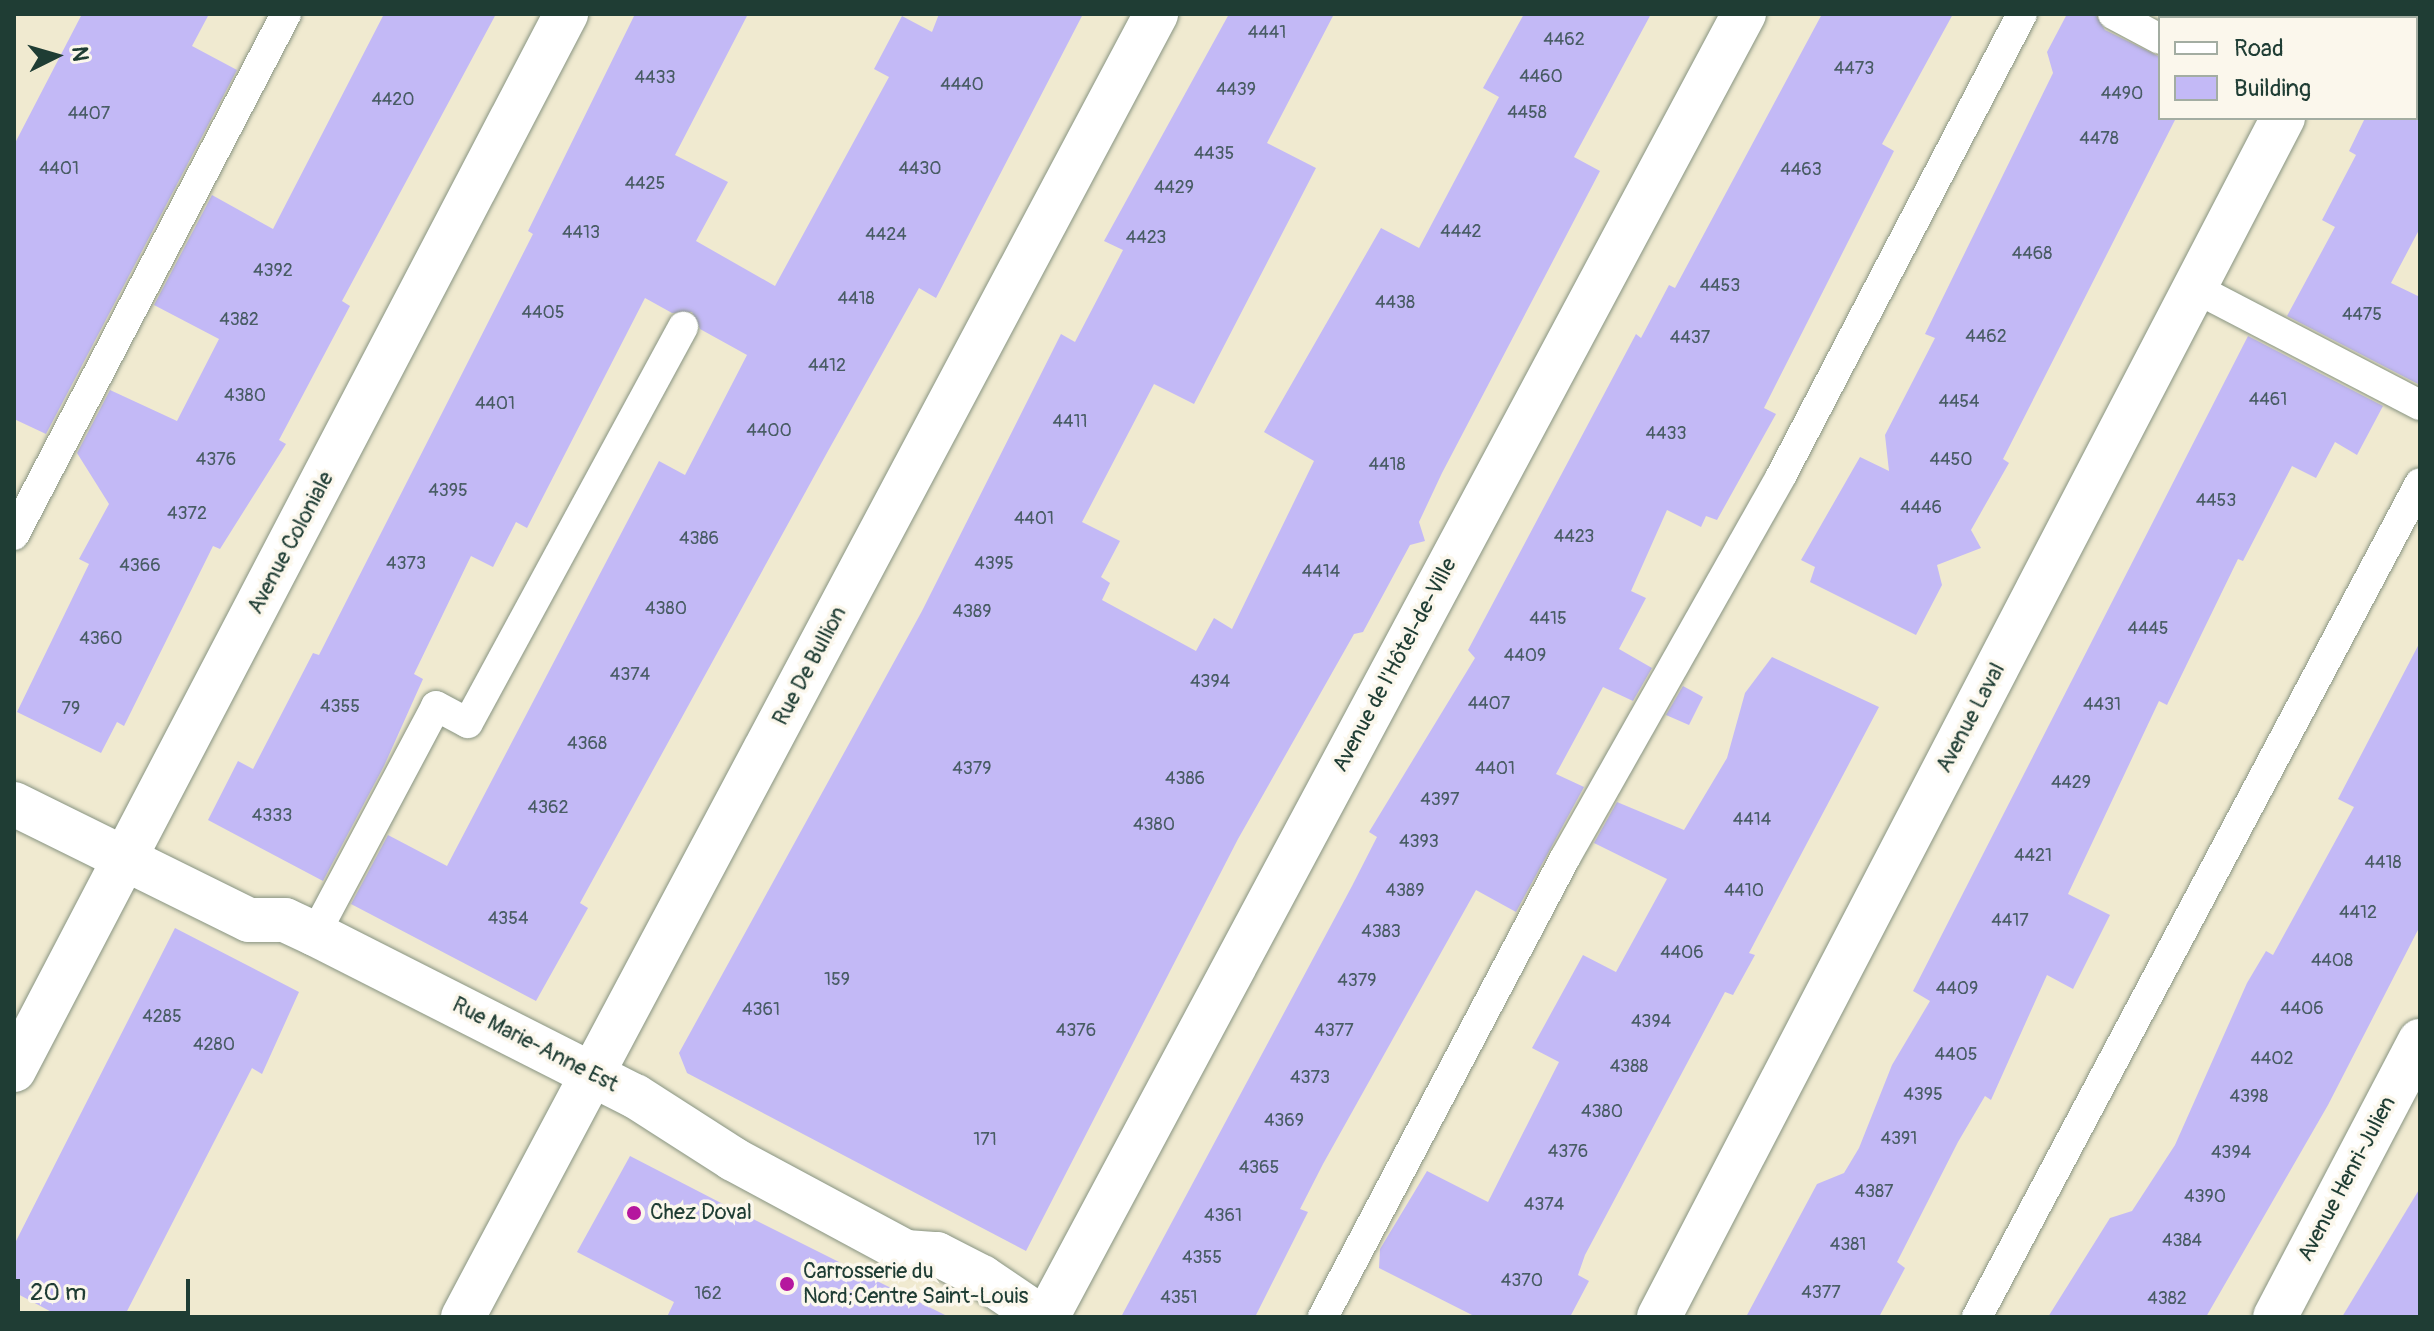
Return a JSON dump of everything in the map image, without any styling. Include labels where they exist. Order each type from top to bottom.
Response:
[{"type":"street","name":"Avenue Coloniale","points":[[14,1070],[566,14]]},
{"type":"street","name":"Rue De Bullion","points":[[463,1317],[1156,14]]},
{"type":"street","name":"Avenue de l'Hôtel-de-Ville","points":[[1047,1317],[1744,14]]},
{"type":"street","name":"Avenue Laval","points":[[1659,1317],[2282,120]]},
{"type":"street","name":"Rue Marie-Anne Est","points":[[14,804],[249,920],[285,920],[315,934],[592,1075],[906,1252],[937,1254],[982,1277],[1041,1317]]},
{"type":"street","name":"Avenue Henri-Julien","points":[[2275,1317],[2420,1041]]},
{"type":"lane","points":[[14,535],[286,14]]},
{"type":"lane","points":[[1323,1317],[1565,858],[1781,476],[2022,14]]},
{"type":"lane","points":[[2113,14],[2158,38]]},
{"type":"lane","points":[[2195,288],[2420,405]]},
{"type":"lane","points":[[315,934],[436,706],[468,723],[683,327]]},
{"type":"lane","points":[[1977,1317],[2420,483]]},
{"type":"building","points":[[82,14],[209,14],[192,46],[237,70],[46,434],[14,419],[14,145]]},
{"type":"building","points":[[384,14],[496,14],[342,301],[350,306],[279,440],[286,444],[220,549],[213,546],[124,726],[117,722],[101,753],[17,712],[89,564],[79,559],[109,504],[77,453],[110,390],[177,421],[219,339],[154,305],[212,195],[273,229]]},
{"type":"building","points":[[635,14],[748,14],[675,155],[728,182],[696,241],[775,286],[889,77],[874,69],[902,16],[932,32],[939,14],[1083,14],[936,298],[919,288],[828,451],[580,903],[588,908],[536,1001],[351,904],[388,835],[447,866],[659,461],[685,475],[747,355],[700,329],[692,312],[672,313],[645,298],[527,528],[516,522],[493,567],[471,556],[414,674],[423,679],[384,766],[323,881],[208,820],[238,761],[253,769],[313,653],[319,655],[533,234],[528,231]]},
{"type":"building","points":[[1229,14],[1334,14],[1267,143],[1316,168],[1194,404],[1154,384],[1082,522],[1120,541],[1101,577],[1110,583],[1102,600],[1196,651],[1214,618],[1232,629],[1314,461],[1264,432],[1381,228],[1419,248],[1499,97],[1483,88],[1524,14],[1651,14],[1574,157],[1600,171],[1442,473],[1419,522],[1425,541],[1410,545],[1363,632],[1354,634],[1238,839],[1026,1251],[687,1073],[679,1053],[922,611],[1061,334],[1075,342],[1123,250],[1104,241]]},
{"type":"building","points":[[1822,14],[1953,14],[1882,144],[1894,151],[1764,408],[1776,414],[1717,520],[1706,516],[1701,527],[1667,510],[1631,591],[1646,598],[1619,649],[1652,668],[1633,701],[1603,687],[1556,774],[1584,787],[1516,912],[1476,890],[1323,1164],[1300,1209],[1308,1212],[1255,1317],[1121,1317],[1352,886],[1377,837],[1369,832],[1475,658],[1468,650],[1636,334],[1641,338],[1669,285],[1675,288]]},
{"type":"building","points":[[2067,14],[2095,14],[2105,30],[2158,56],[2158,120],[2175,120],[2003,459],[2009,463],[1971,530],[1981,548],[1937,565],[1942,585],[1916,635],[1810,582],[1815,567],[1801,560],[1860,457],[1889,471],[1885,435],[1935,338],[1925,334],[2053,73],[2047,52]]},
{"type":"building","points":[[2420,118],[2420,228],[2391,283],[2420,297],[2420,385],[2287,316],[2335,227],[2322,220],[2356,155],[2349,151],[2364,120]]},
{"type":"building","points":[[2248,336],[2383,406],[2357,455],[2335,442],[2316,478],[2292,466],[2243,561],[2238,559],[2167,705],[2159,701],[2068,894],[2110,915],[2073,989],[2047,975],[1991,1100],[1985,1096],[1958,1142],[1897,1262],[1905,1268],[1879,1317],[1746,1317],[1817,1184],[1844,1173],[1859,1148],[1892,1065],[1930,1001],[1913,991]]},
{"type":"building","points":[[2420,642],[2420,926],[2328,1105],[2206,1317],[2048,1317],[2110,1218],[2132,1211],[2175,1145],[2247,983],[2266,951],[2273,955],[2354,807],[2338,799]]},
{"type":"building","points":[[1772,657],[1879,707],[1749,953],[1755,955],[1733,995],[1725,992],[1585,1255],[1578,1275],[1589,1281],[1570,1317],[1476,1317],[1379,1268],[1380,1249],[1427,1171],[1488,1202],[1559,1062],[1532,1048],[1583,955],[1616,972],[1667,879],[1594,843],[1617,802],[1684,830],[1727,758],[1745,693]]},
{"type":"building","points":[[1683,686],[1703,697],[1689,725],[1666,715]]},
{"type":"building","points":[[175,928],[299,992],[262,1074],[252,1068],[124,1317],[61,1317],[14,1292],[14,1245]]},
{"type":"building","points":[[630,1156],[949,1317],[667,1317],[674,1302],[577,1252]]},
{"type":"building","points":[[2420,1188],[2420,1317],[2342,1317]]},
{"type":"place","name":"Chez Doval","points":[[634,1213]]},
{"type":"place","name":"Carrosserie du Nord;Centre Saint-Louis","points":[[787,1284]]}]
